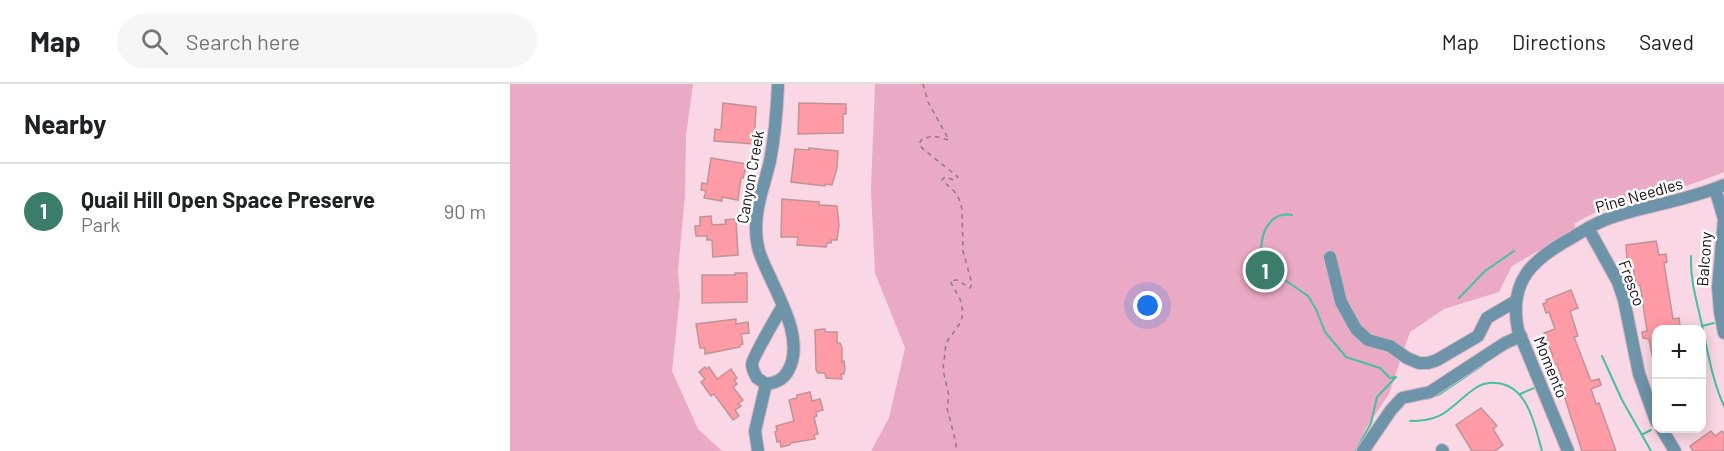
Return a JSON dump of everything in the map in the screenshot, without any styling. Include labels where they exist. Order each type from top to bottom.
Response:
[{"type":"street","name":"Canyon Creek","points":[[766,384],[783,378],[792,363],[795,350],[793,336],[758,248],[756,229],[761,195],[774,141],[778,84]]},
{"type":"street","name":"Pine Needles","points":[[1517,296],[1524,276],[1538,259],[1588,228],[1612,217],[1683,200],[1720,187]]},
{"type":"street","name":"Balcony","points":[[1720,187],[1724,219],[1718,287],[1724,333]]},
{"type":"street","name":"Fresco","points":[[1588,228],[1618,282],[1624,300],[1639,374],[1652,410]]},
{"type":"street","points":[[1330,257],[1341,302],[1356,329],[1368,340],[1390,346],[1419,363],[1437,360],[1478,336],[1487,318],[1517,296]]},
{"type":"street","name":"Momento","points":[[1517,296],[1516,318],[1521,336],[1568,451]]},
{"type":"street","points":[[758,451],[755,431],[766,384],[757,378],[752,364],[782,307]]},
{"type":"street","points":[[1363,451],[1371,436],[1399,400],[1430,392],[1505,343],[1521,336]]},
{"type":"street","points":[[1664,433],[1675,451]]},
{"type":"path","points":[[923,84],[928,102],[949,140],[930,136],[922,139],[919,144],[958,177],[954,180],[945,177],[942,180],[954,191],[962,209],[963,251],[972,284],[970,288],[957,280],[950,281],[960,299],[963,312],[961,322],[946,343],[943,370],[948,393],[947,408],[956,451]]},
{"type":"shaded area","points":[[510,84],[693,84],[686,135],[685,196],[678,270],[680,295],[672,371],[698,429],[722,451],[510,451]]},
{"type":"shaded area","points":[[875,84],[1724,84],[1724,172],[1683,187],[1614,206],[1584,218],[1574,224],[1576,229],[1512,266],[1499,292],[1444,309],[1410,332],[1389,394],[1366,428],[1357,451],[871,451],[889,418],[905,348],[875,273],[871,190]]},
{"type":"building","points":[[723,103],[756,107],[754,144],[714,141],[715,129],[721,130]]},
{"type":"building","points":[[799,103],[846,104],[846,114],[843,114],[843,133],[798,134]]},
{"type":"building","points":[[809,148],[838,151],[837,168],[832,185],[791,182],[795,149],[809,150]]},
{"type":"building","points":[[711,158],[747,164],[743,178],[741,178],[738,200],[722,197],[722,201],[704,198],[706,191],[701,190],[702,183],[707,184]]},
{"type":"building","points":[[782,199],[837,206],[839,225],[837,240],[831,240],[826,247],[797,245],[798,237],[781,237]]},
{"type":"building","points":[[711,216],[712,225],[726,224],[725,220],[736,219],[738,255],[713,257],[712,240],[707,240],[707,236],[696,236],[695,226],[700,226],[700,217]]},
{"type":"building","points":[[1656,241],[1659,255],[1666,254],[1667,262],[1664,263],[1673,319],[1679,318],[1680,325],[1652,325],[1652,355],[1649,339],[1643,338],[1642,332],[1647,331],[1640,285],[1636,285],[1633,267],[1630,267],[1629,260],[1627,261],[1626,245]]},
{"type":"building","points":[[735,273],[747,273],[747,302],[702,303],[702,275],[735,275]]},
{"type":"building","points":[[1571,290],[1578,308],[1570,311],[1578,336],[1574,337],[1591,381],[1599,379],[1601,385],[1591,389],[1596,404],[1599,403],[1616,451],[1582,451],[1559,380],[1562,379],[1557,364],[1551,365],[1549,358],[1553,356],[1544,333],[1555,329],[1549,312],[1546,313],[1543,304],[1547,302],[1546,300]]},
{"type":"building","points":[[736,319],[736,324],[748,322],[749,333],[741,334],[743,344],[740,347],[705,354],[705,348],[700,348],[696,324]]},
{"type":"building","points":[[825,329],[825,332],[837,332],[837,343],[840,343],[842,348],[842,362],[844,361],[845,369],[844,374],[841,374],[842,379],[826,378],[825,373],[818,373],[816,370],[815,330]]},
{"type":"building","points":[[705,367],[707,369],[709,367],[717,379],[731,369],[737,378],[734,380],[737,384],[733,387],[743,400],[738,404],[741,406],[735,410],[739,416],[733,420],[714,394],[711,396],[701,382],[705,379],[699,372]]},
{"type":"building","points":[[810,392],[812,401],[820,399],[823,410],[816,412],[817,416],[814,417],[818,434],[814,435],[815,439],[790,443],[790,445],[781,447],[780,441],[777,442],[776,426],[794,421],[789,400],[797,398],[797,395]]},
{"type":"building","points":[[1481,408],[1497,426],[1493,429],[1503,445],[1495,451],[1472,451],[1456,425]]},
{"type":"building","points":[[1711,431],[1715,436],[1722,431],[1724,434],[1724,451],[1693,451],[1690,446]]},
{"type":"waterway","points":[[1292,215],[1276,218],[1266,228],[1261,244],[1263,260],[1279,276],[1308,296],[1325,332],[1346,357],[1380,368],[1390,378],[1396,377],[1377,397],[1371,423],[1356,451]]},
{"type":"waterway","points":[[1459,298],[1485,271],[1514,251]]},
{"type":"waterway","points":[[1691,256],[1693,282],[1708,356],[1724,406]]},
{"type":"waterway","points":[[1706,325],[1714,323]]},
{"type":"waterway","points":[[1602,356],[1622,400],[1651,451]]},
{"type":"waterway","points":[[1427,399],[1440,394],[1483,365]]},
{"type":"waterway","points":[[1410,421],[1439,416],[1474,389],[1487,383],[1507,385],[1516,391],[1528,408],[1542,451]]},
{"type":"waterway","points":[[1520,394],[1534,388]]},
{"type":"waterway","points":[[1643,434],[1651,430]]},
{"type":"place","name":"Quail Hill Open Space Preserve","points":[[1265,270]]}]
